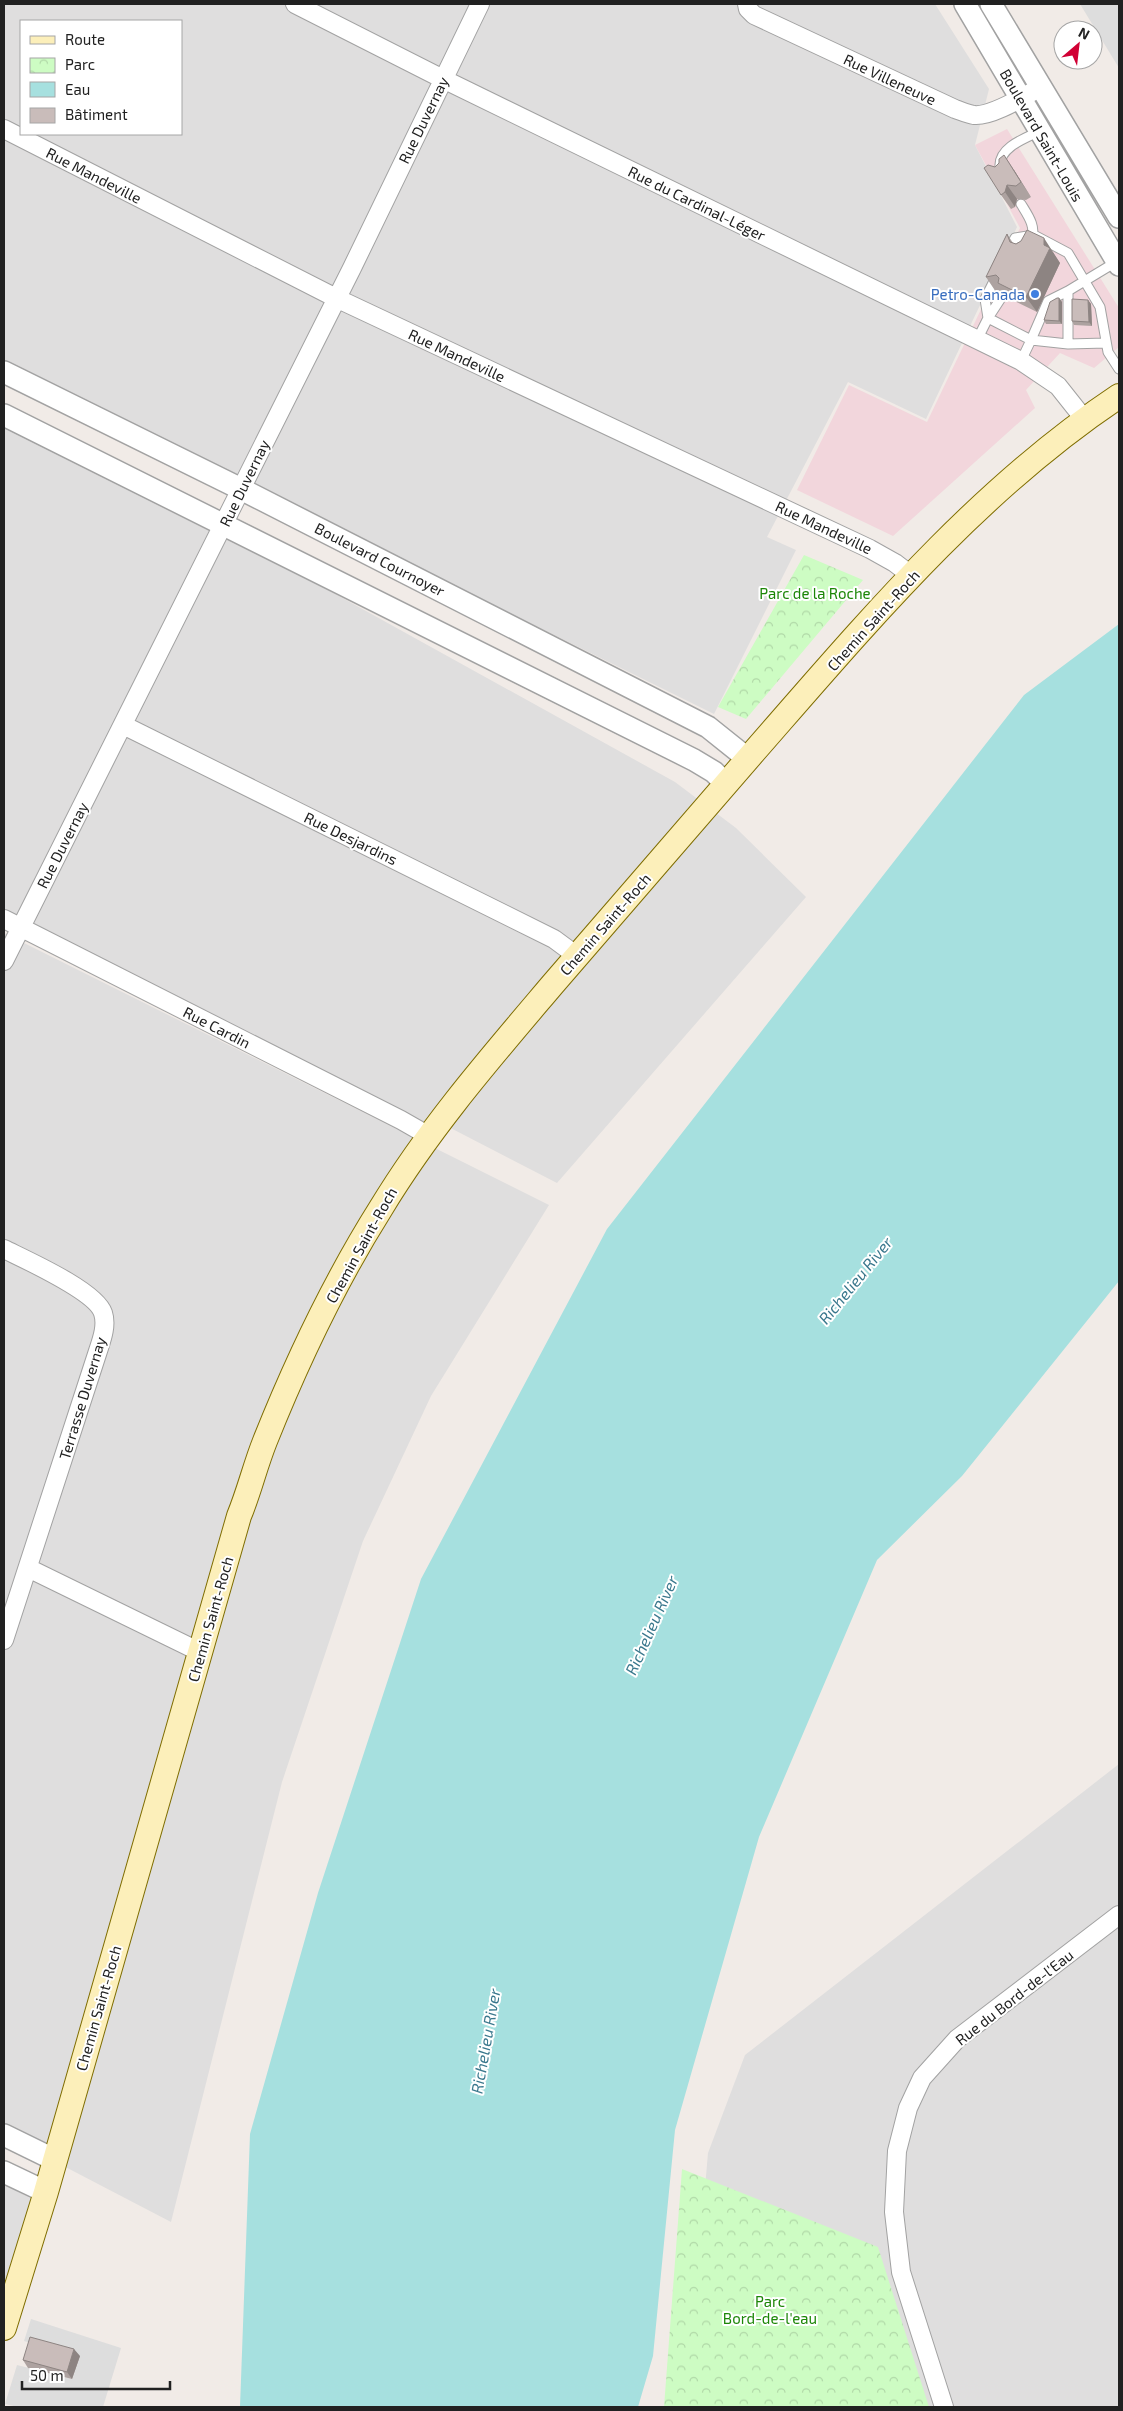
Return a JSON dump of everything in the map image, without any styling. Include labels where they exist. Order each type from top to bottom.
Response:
[{"type":"main road","name":"Chemin Saint-Roch","points":[[4,2328],[46,2192],[239,1516],[263,1446],[284,1397],[358,1246],[396,1184],[429,1136],[478,1073],[748,759],[912,576],[960,526],[1010,479],[1085,420],[1119,396]]},
{"type":"street","name":"Rue du Cardinal-Léger","points":[[294,4],[443,79],[1021,361],[1058,386],[1085,420]]},
{"type":"street","name":"Rue Duvernay","points":[[4,961],[224,524],[480,4]]},
{"type":"street","name":"Rue Villeneuve","points":[[747,4],[748,9],[754,15],[955,109],[975,115],[986,114],[1041,87]]},
{"type":"street","name":"Boulevard Saint-Louis","points":[[965,4],[1021,98],[1050,126],[1119,217]]},
{"type":"street","name":"Boulevard Saint-Louis","points":[[991,4],[1041,87],[1050,126],[1118,263]]},
{"type":"street","name":"Rue Mandeville","points":[[4,129],[336,298],[870,549],[912,576]]},
{"type":"street","name":"Boulevard Cournoyer","points":[[4,372],[241,489],[708,726],[748,759]]},
{"type":"street","points":[[4,414],[694,760],[714,772],[726,784]]},
{"type":"street","name":"Rue Desjardins","points":[[123,725],[554,939],[577,956]]},
{"type":"street","name":"Rue Cardin","points":[[4,919],[402,1120],[429,1136]]},
{"type":"street","name":"Terrasse Duvernay","points":[[4,1249],[85,1292],[97,1302],[104,1319],[100,1344],[4,1640]]},
{"type":"street","points":[[28,1568],[200,1652]]},
{"type":"street","name":"Rue du Bord-de-l'Eau","points":[[944,2407],[901,2272],[895,2221],[897,2151],[908,2108],[922,2078],[957,2039],[1119,1915]]},
{"type":"street","points":[[4,2135],[55,2160]]},
{"type":"street","points":[[4,2172],[46,2192]]},
{"type":"lane","points":[[1004,176],[1000,168],[1002,154],[1014,145],[1050,126]]},
{"type":"lane","points":[[1021,204],[1030,218],[1034,235],[1025,252]]},
{"type":"lane","points":[[988,318],[984,299],[1015,238],[1034,235],[1068,253],[1086,281],[1100,307],[1108,352],[1119,369]]},
{"type":"lane","points":[[1021,361],[1048,301],[1118,263]]},
{"type":"lane","points":[[1068,291],[1068,344]]},
{"type":"lane","points":[[977,340],[1003,295]]},
{"type":"lane","points":[[988,318],[1031,340],[1068,344],[1106,343]]},
{"type":"shaded area","points":[[4,4],[935,4],[989,89],[975,145],[1017,227],[926,419],[848,382],[767,537],[796,550],[714,714],[4,363]]},
{"type":"shaded area","points":[[1080,4],[1119,4],[1119,68],[1103,42],[1103,20],[1090,20]]},
{"type":"shaded area","points":[[1007,129],[1119,308],[1119,347],[1094,368],[1060,353],[1026,390],[1035,408],[893,536],[797,490],[849,385],[927,422],[1020,228],[975,145]]},
{"type":"shaded area","points":[[4,422],[200,519],[675,782],[736,828],[806,897],[557,1183],[437,1121],[427,1135],[4,929]]},
{"type":"shaded area","points":[[4,933],[549,1205],[431,1396],[363,1541],[282,1782],[171,2222],[4,2135]]},
{"type":"shaded area","points":[[1119,1764],[1119,2407],[686,2407],[708,2153],[745,2055]]},
{"type":"shaded area","points":[[4,2184],[34,2200],[4,2290]]},
{"type":"shaded area","points":[[31,2319],[121,2348],[103,2407],[18,2407],[5,2404],[17,2365],[72,2379],[79,2357],[24,2341]]},
{"type":"green space","name":"Parc de la Roche","points":[[804,555],[863,580],[746,719],[718,707]]},
{"type":"green space","name":"Parc Bord-de-l'eau","points":[[682,2169],[878,2247],[929,2407],[664,2407]]},
{"type":"water","name":"Richelieu River","points":[[1119,624],[1119,1281],[962,1476],[877,1560],[759,1837],[675,2130],[653,2356],[638,2407],[240,2407],[250,2134],[318,1893],[421,1579],[607,1229],[1024,695]]},
{"type":"building","points":[[1004,155],[1021,182],[1016,186],[1007,185],[1005,192],[1001,195],[984,168],[988,165],[995,167],[999,163],[999,159]]},
{"type":"building","points":[[1027,230],[1044,238],[1044,245],[1050,248],[1026,297],[998,283],[999,278],[996,275],[986,277],[1007,234],[1010,242],[1016,244],[1021,241]]},
{"type":"building","points":[[1059,298],[1059,321],[1044,320],[1050,302]]},
{"type":"building","points":[[1072,299],[1088,300],[1089,322],[1072,321]]},
{"type":"building","points":[[30,2337],[74,2349],[67,2372],[23,2360]]},
{"type":"place","name":"Petro-Canada","points":[[1035,294]]}]
